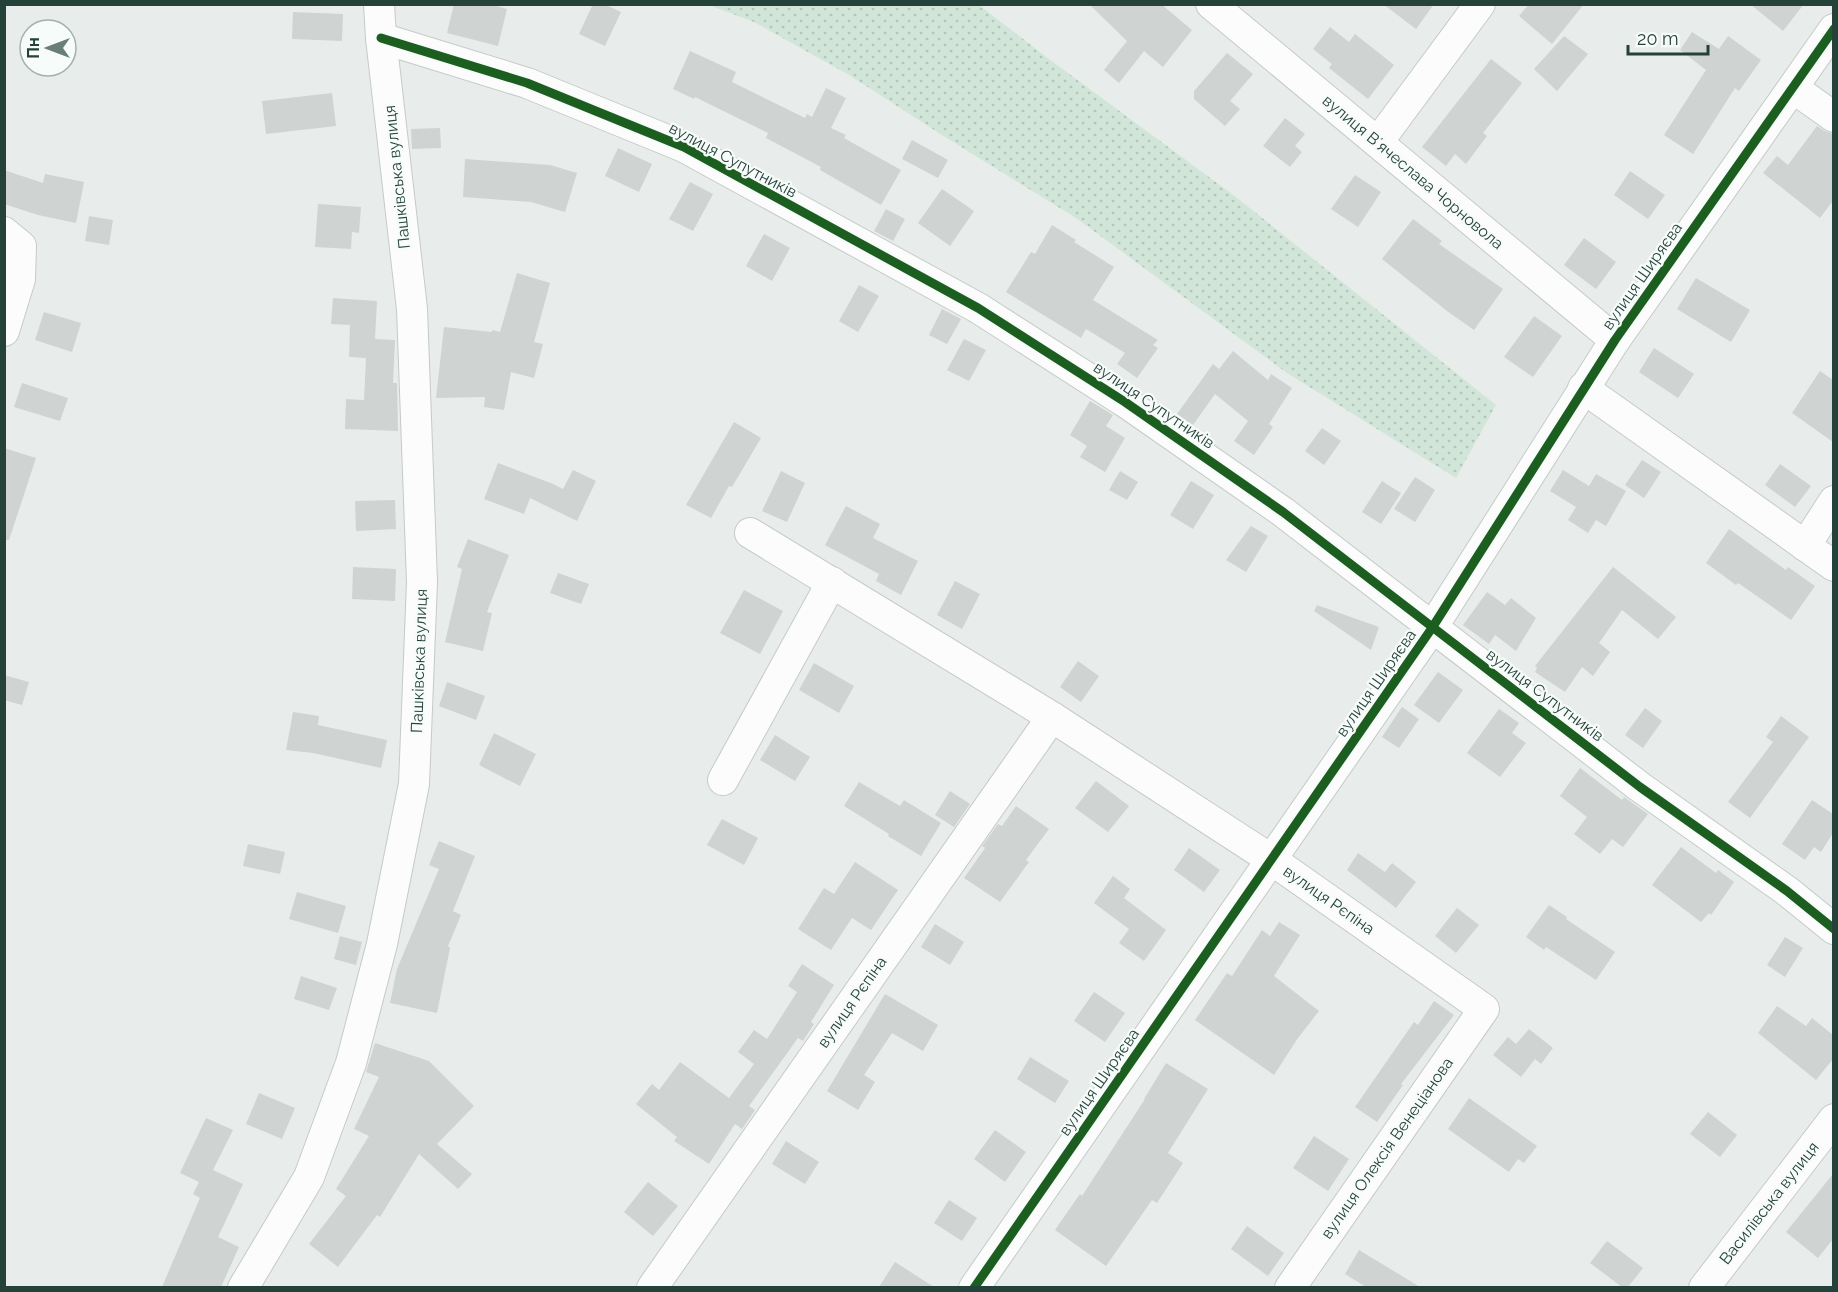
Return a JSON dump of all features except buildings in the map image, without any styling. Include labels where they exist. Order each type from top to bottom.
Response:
[{"type":"street","name":"Пашківська вулиця","points":[[243,1287],[309,1177],[351,1063],[382,944],[414,784],[422,582],[412,309],[379,4]]},
{"type":"street","name":"вулиця Вʼячеслава Чорновола","points":[[1211,4],[1615,340]]},
{"type":"street","points":[[1378,142],[1480,4]]},
{"type":"street","name":"вулиця Ширяєва","points":[[974,1287],[1432,628],[1615,340],[1833,29]]},
{"type":"street","name":"вулиця Супутників","points":[[381,38],[527,83],[684,147],[978,308],[1125,402],[1283,512],[1640,787],[1787,891],[1833,929]]},
{"type":"street","points":[[1793,88],[1833,117]]},
{"type":"street","points":[[4,331],[20,279],[13,239]]},
{"type":"street","points":[[1583,388],[1833,566]]},
{"type":"street","points":[[1805,546],[1833,501]]},
{"type":"street","name":"вулиця Рєпіна","points":[[750,532],[1052,717],[1272,860],[1484,1009]]},
{"type":"street","points":[[723,780],[832,582]]},
{"type":"street","name":"вулиця Рєпіна","points":[[652,1287],[1052,717]]},
{"type":"street","name":"вулиця Олексія Венеціанова","points":[[1290,1287],[1484,1009]]},
{"type":"street","name":"Василівська вулиця","points":[[1704,1287],[1833,1119]]},
{"type":"green space","points":[[709,5],[979,5],[1236,197],[1496,405],[1456,478],[1287,373],[1076,218],[849,75],[754,22]]},
{"type":"cycle path","points":[[974,1288],[1432,628],[1615,340],[1834,29]]},
{"type":"cycle path","points":[[381,38],[527,83],[684,147],[978,308],[1125,402],[1283,512],[1640,787],[1787,891],[1834,929]]}]
